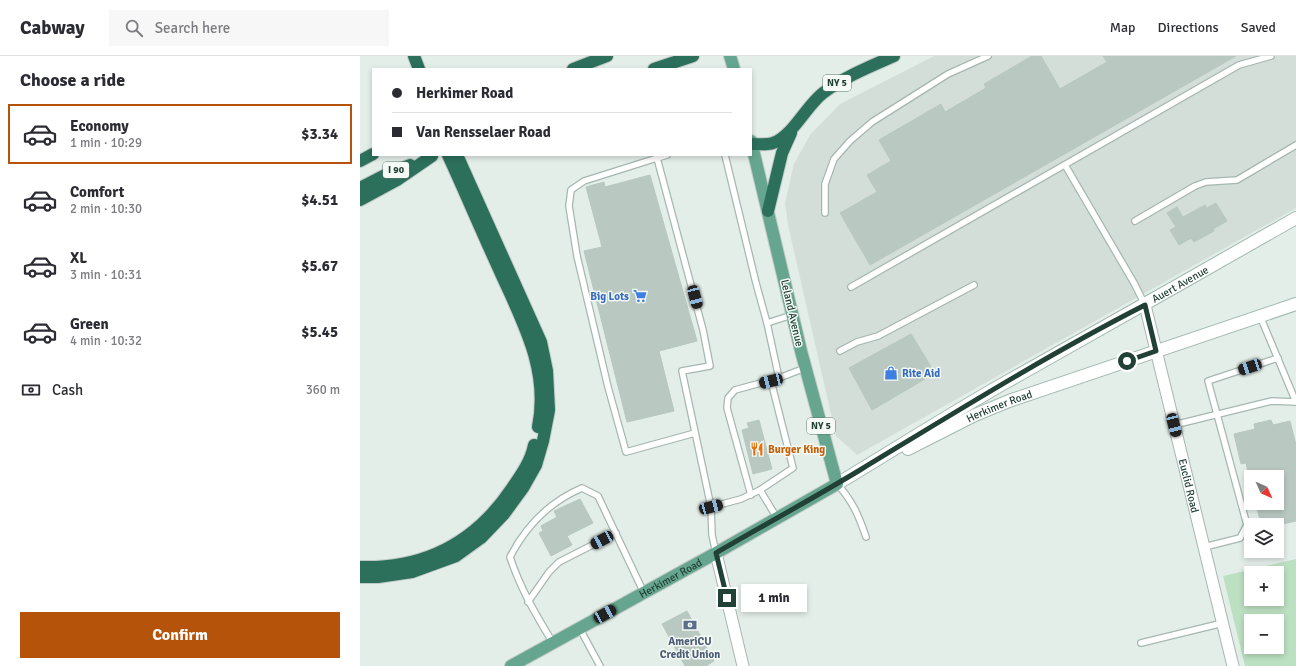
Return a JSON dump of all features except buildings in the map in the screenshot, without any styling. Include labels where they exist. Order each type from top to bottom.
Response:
[{"type":"highway","points":[[404,56],[410,68]]},
{"type":"highway","points":[[414,56],[419,68]]},
{"type":"highway","points":[[576,68],[606,56]]},
{"type":"highway","points":[[657,68],[693,56]]},
{"type":"highway","name":"NY 5","points":[[768,211],[782,153],[793,128],[811,104],[837,83],[894,56]]},
{"type":"highway","points":[[752,143],[773,143],[781,139],[793,128]]},
{"type":"highway","name":"I 90","points":[[360,161],[372,155]]},
{"type":"highway","name":"I 90","points":[[360,188],[387,174],[430,156]]},
{"type":"highway","points":[[360,200],[397,180],[431,156]]},
{"type":"highway","points":[[360,577],[378,577],[412,572],[456,556],[481,538],[504,514],[523,488],[536,465],[543,441],[549,410],[548,371],[540,342],[474,202],[449,156]]},
{"type":"highway","points":[[360,567],[380,568],[408,563],[436,554],[467,536],[479,527],[500,506],[524,471],[533,448],[540,414],[540,383],[533,347],[474,202],[457,156]]},
{"type":"main road","points":[[730,56],[734,68]]},
{"type":"main road","name":"Leland Avenue","points":[[752,147],[792,314],[837,484]]},
{"type":"main road","name":"Auert Avenue","points":[[837,484],[1000,386],[1296,218]]},
{"type":"main road","name":"Herkimer Road","points":[[511,666],[580,629],[837,484],[974,415],[1009,401],[1296,304]]},
{"type":"street","name":"Euclid Road","points":[[1145,305],[1233,666]]},
{"type":"street","points":[[716,553],[743,666]]},
{"type":"lane","points":[[825,213],[825,184],[834,159],[850,141],[872,122],[948,74],[988,56]]},
{"type":"lane","points":[[851,288],[1239,65],[1271,56]]},
{"type":"lane","points":[[1135,221],[1195,186],[1206,182],[1238,180],[1296,145]]},
{"type":"lane","points":[[664,156],[584,180],[572,190],[569,206],[577,256],[608,387],[626,452],[695,433]]},
{"type":"lane","points":[[725,156],[767,323],[779,378]]},
{"type":"lane","points":[[657,158],[703,330],[710,366],[682,371],[711,507],[712,535],[716,553]]},
{"type":"lane","points":[[1064,165],[1134,283],[1145,305]]},
{"type":"lane","points":[[840,351],[857,342],[878,336],[974,284]]},
{"type":"lane","points":[[767,323],[792,314]]},
{"type":"lane","points":[[1174,425],[1272,401],[1296,402],[1260,316]]},
{"type":"lane","points":[[1204,547],[1240,538],[1247,525],[1208,381],[1278,358]]},
{"type":"lane","points":[[750,495],[727,408],[728,398],[735,390],[771,381],[806,368]]},
{"type":"lane","points":[[711,507],[750,495],[793,468],[771,381]]},
{"type":"lane","points":[[837,484],[851,501],[860,519],[866,538]]},
{"type":"lane","points":[[553,643],[528,602],[515,573],[510,557],[516,544],[531,524],[547,508],[566,495],[582,488],[598,496],[644,593]]},
{"type":"lane","points":[[760,490],[777,518]]},
{"type":"lane","points":[[528,602],[549,572],[559,562],[616,533]]},
{"type":"lane","points":[[1141,643],[1223,624]]},
{"type":"lane","points":[[580,629],[600,666]]},
{"type":"shaded area","points":[[934,56],[1296,56],[1296,208],[857,455],[836,436],[788,225],[785,203],[794,164],[810,135],[840,104]]},
{"type":"green space","points":[[1296,559],[1296,666],[1245,666],[1223,576],[1244,571],[1244,606],[1284,606],[1284,566],[1266,566]]},
{"type":"place","name":"Big Lots","points":[[640,296]]},
{"type":"place","name":"Rite Aid","points":[[891,373]]},
{"type":"place","name":"Burger King","points":[[757,449]]},
{"type":"place","name":"AmeriCU Credit Union","points":[[690,625]]},
{"type":"route","points":[[727,598],[716,553],[837,484],[1000,386],[1145,305],[1156,351],[1127,361]]}]
